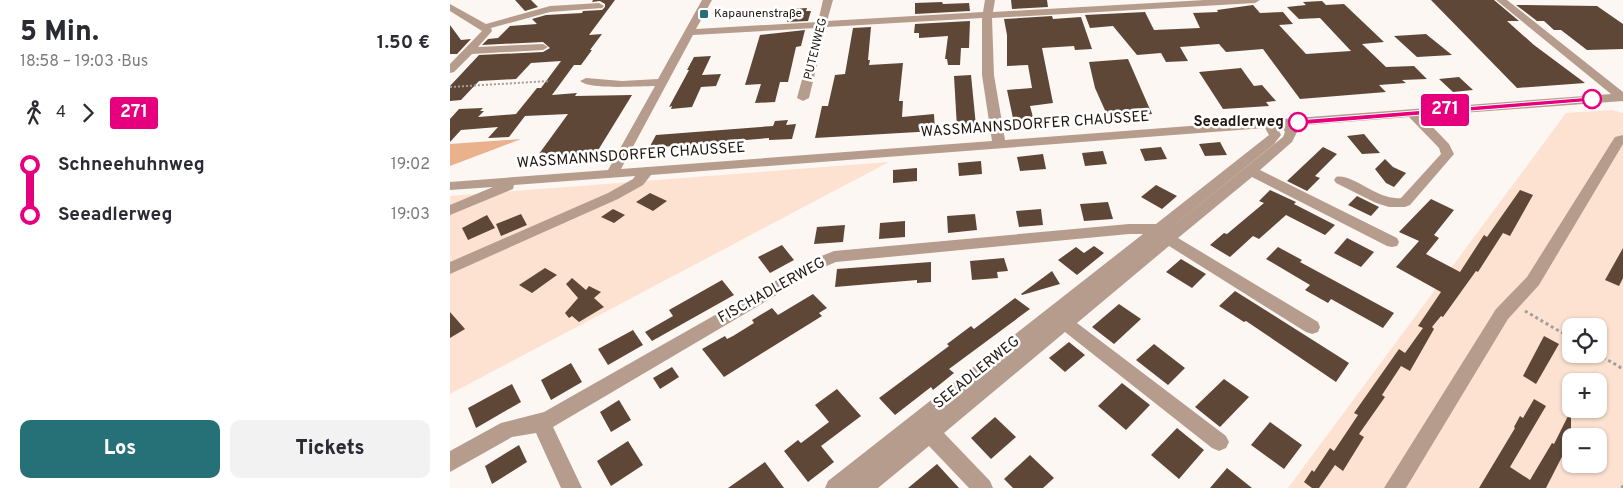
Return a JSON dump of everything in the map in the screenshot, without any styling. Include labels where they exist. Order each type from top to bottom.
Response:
[{"type":"street","points":[[484,26],[570,0]]},
{"type":"street","points":[[612,174],[706,0]]},
{"type":"street","name":"PUTENWEG","points":[[803,98],[828,0]]},
{"type":"street","points":[[990,0],[988,15],[988,75],[1000,144]]},
{"type":"street","points":[[688,32],[1255,0]]},
{"type":"street","points":[[1501,0],[1623,98]]},
{"type":"street","points":[[450,7],[484,26],[550,9],[599,6]]},
{"type":"street","points":[[450,70],[486,34],[484,26]]},
{"type":"street","points":[[469,51],[543,47]]},
{"type":"street","points":[[586,80],[622,84],[660,82]]},
{"type":"street","name":"WASSMANNSDORFER CHAUSSEE","points":[[450,186],[1623,98]]},
{"type":"street","points":[[1341,180],[1388,202],[1398,204],[1405,202],[1448,154],[1445,147],[1412,113]]},
{"type":"street","name":"SEEADLERWEG","points":[[834,488],[1163,234],[1251,171],[1288,139],[1291,132],[1287,123]]},
{"type":"street","name":"SEEADLERWEG","points":[[862,488],[1065,323],[1270,141],[1275,135],[1270,124]]},
{"type":"street","points":[[1394,488],[1502,314],[1532,281],[1615,146],[1619,140],[1623,139]]},
{"type":"street","points":[[1251,171],[1392,242]]},
{"type":"street","points":[[450,268],[612,196],[638,182],[646,172]]},
{"type":"street","points":[[450,210],[507,187],[512,182]]},
{"type":"street","name":"FISCHADLERWEG","points":[[450,462],[508,429],[540,423],[819,263],[834,257],[1129,230],[1163,234]]},
{"type":"street","points":[[1163,234],[1312,327]]},
{"type":"street","points":[[1065,323],[1219,442]]},
{"type":"street","points":[[540,423],[572,488]]},
{"type":"street","points":[[930,433],[983,488]]},
{"type":"path","points":[[450,87],[550,81]]},
{"type":"path","points":[[1512,303],[1562,333]]},
{"type":"path","points":[[1607,359],[1623,369]]},
{"type":"shaded area","points":[[1612,110],[1623,113],[1623,488],[1288,488],[1566,113]]},
{"type":"shaded area","points":[[521,139],[450,166],[450,144]]},
{"type":"shaded area","points":[[889,162],[450,394],[450,196]]},
{"type":"building","points":[[515,0],[531,0],[538,7],[525,11]]},
{"type":"building","points":[[593,0],[615,0],[589,35],[602,34],[590,50],[592,50],[581,65],[574,65],[552,95],[577,93],[575,96],[632,95],[597,152],[536,158],[568,114],[525,116],[509,137],[488,138],[498,127],[461,130],[450,142],[450,119],[459,109],[483,108],[480,111],[484,111],[478,117],[516,114],[537,88],[541,88],[561,61],[531,63],[516,79],[479,81],[461,100],[450,101],[450,86],[479,55],[543,52],[550,48],[543,42],[482,45],[488,39],[498,38],[510,26],[537,24],[532,19],[546,15],[582,13],[583,11],[602,10],[605,7],[605,4],[600,1],[592,2]]},
{"type":"building","points":[[1011,0],[1047,0],[1048,7],[1012,9]]},
{"type":"building","points":[[1431,0],[1494,0],[1519,21],[1507,21],[1534,45],[1585,83],[1517,88]]},
{"type":"building","points":[[1322,1],[1326,5],[1344,4],[1384,42],[1362,44],[1386,67],[1414,66],[1427,79],[1402,80],[1406,83],[1379,85],[1386,92],[1300,99],[1263,49],[1226,52],[1219,44],[1180,47],[1188,61],[1166,62],[1161,53],[1137,55],[1113,26],[1090,28],[1085,15],[1145,12],[1154,30],[1200,28],[1193,13],[1218,12],[1217,10],[1253,5],[1260,13],[1283,12],[1293,24],[1279,25],[1306,54],[1351,51],[1320,18],[1299,19],[1287,7],[1306,5],[1303,2]]},
{"type":"building","points":[[942,2],[943,4],[969,3],[970,11],[915,14],[915,3]]},
{"type":"building","points":[[1516,5],[1597,6],[1623,24],[1623,49],[1587,50],[1561,30],[1554,30],[1544,21],[1537,21]]},
{"type":"building","points":[[807,8],[806,11],[811,11],[808,21],[787,22],[792,9]]},
{"type":"building","points":[[1052,16],[1053,19],[1081,17],[1092,49],[1075,50],[1074,46],[1042,48],[1053,103],[1030,106],[1034,121],[1014,123],[1007,90],[1032,88],[1028,65],[1007,66],[1007,35],[1004,19]]},
{"type":"building","points":[[970,21],[969,48],[961,48],[960,65],[948,65],[947,59],[945,59],[948,36],[919,38],[919,33],[914,33],[915,24]]},
{"type":"building","points":[[450,25],[461,40],[471,39],[457,54],[450,54]]},
{"type":"building","points":[[871,27],[869,65],[903,63],[899,101],[903,101],[902,117],[934,114],[935,131],[815,138],[822,106],[828,106],[835,75],[845,74],[853,28]]},
{"type":"building","points":[[805,30],[801,46],[796,47],[788,82],[780,82],[775,102],[755,103],[761,84],[745,85],[760,35]]},
{"type":"building","points":[[1426,34],[1452,55],[1417,57],[1394,36]]},
{"type":"building","points":[[711,56],[702,75],[721,74],[716,86],[701,87],[692,107],[671,109],[672,106],[669,107],[694,57]]},
{"type":"building","points":[[1128,59],[1152,114],[1108,117],[1095,88],[1089,62]]},
{"type":"building","points":[[1241,68],[1254,86],[1262,85],[1276,101],[1266,102],[1269,106],[1223,109],[1199,72]]},
{"type":"building","points":[[971,75],[976,126],[957,128],[954,76]]},
{"type":"building","points":[[1459,77],[1473,90],[1453,92],[1439,79]]},
{"type":"building","points":[[788,120],[786,125],[796,124],[792,139],[769,140],[769,138],[649,148],[656,135],[773,126],[775,121]]},
{"type":"building","points":[[1364,134],[1380,153],[1362,154],[1347,136]]},
{"type":"building","points":[[1220,142],[1227,155],[1205,156],[1199,144]]},
{"type":"building","points":[[1161,147],[1167,159],[1145,161],[1140,149]]},
{"type":"building","points":[[1323,147],[1337,154],[1315,176],[1320,178],[1307,191],[1287,181]]},
{"type":"building","points":[[1103,151],[1107,164],[1085,166],[1082,153]]},
{"type":"building","points":[[1043,154],[1046,169],[1020,171],[1017,157]]},
{"type":"building","points":[[1385,159],[1393,167],[1406,173],[1394,187],[1386,183],[1375,169]]},
{"type":"building","points":[[981,161],[982,174],[959,176],[958,163]]},
{"type":"building","points":[[917,168],[917,181],[893,183],[893,170]]},
{"type":"building","points":[[1156,185],[1177,196],[1162,209],[1141,197]]},
{"type":"building","points":[[1270,190],[1296,202],[1294,204],[1335,225],[1325,235],[1286,215],[1259,239],[1253,236],[1230,257],[1210,245],[1224,233],[1227,234],[1264,203],[1259,201]]},
{"type":"building","points":[[1520,190],[1533,195],[1510,236],[1503,233],[1478,272],[1476,271],[1443,317],[1441,316],[1432,327],[1434,329],[1410,371],[1401,366],[1382,395],[1385,397],[1359,434],[1364,437],[1343,471],[1335,465],[1319,488],[1312,488],[1304,482],[1312,470],[1314,472],[1330,448],[1334,451],[1358,415],[1354,413],[1399,349],[1405,353],[1423,328],[1418,326],[1441,292],[1396,267],[1419,241],[1399,232],[1431,199],[1454,210],[1434,235],[1439,238],[1426,254],[1460,272],[1484,235],[1487,237]]},
{"type":"building","points":[[650,193],[667,201],[653,211],[636,202]]},
{"type":"building","points":[[1357,196],[1379,207],[1371,216],[1348,205]]},
{"type":"building","points":[[1108,202],[1113,219],[1084,221],[1080,204]]},
{"type":"building","points":[[613,209],[625,215],[614,223],[601,217]]},
{"type":"building","points":[[1041,209],[1043,225],[1019,227],[1016,211]]},
{"type":"building","points":[[521,214],[527,225],[501,236],[496,224]]},
{"type":"building","points":[[975,214],[977,230],[948,233],[947,216]]},
{"type":"building","points":[[487,215],[495,228],[468,240],[462,228]]},
{"type":"building","points":[[905,221],[905,237],[879,239],[880,223]]},
{"type":"building","points":[[845,225],[843,242],[814,244],[817,227]]},
{"type":"building","points":[[1347,238],[1374,252],[1361,267],[1334,253]]},
{"type":"building","points":[[782,245],[794,260],[770,273],[758,257]]},
{"type":"building","points":[[1094,246],[1104,253],[1077,275],[1058,260],[1076,247],[1084,253]]},
{"type":"building","points":[[1278,247],[1302,260],[1300,262],[1394,313],[1383,328],[1331,299],[1328,303],[1305,290],[1310,285],[1266,259]]},
{"type":"building","points":[[1623,248],[1623,278],[1619,286],[1605,280]]},
{"type":"building","points":[[1004,258],[1008,271],[997,272],[998,278],[972,280],[970,261]]},
{"type":"building","points":[[1181,259],[1206,274],[1192,288],[1166,272]]},
{"type":"building","points":[[931,262],[931,282],[917,283],[917,280],[835,287],[837,269]]},
{"type":"building","points":[[545,268],[557,275],[532,293],[519,285]]},
{"type":"building","points":[[1052,271],[1060,284],[1021,294]]},
{"type":"building","points":[[572,278],[586,290],[589,286],[601,292],[594,298],[604,307],[579,322],[572,316],[569,318],[565,313],[578,298],[566,284]]},
{"type":"building","points":[[722,280],[734,295],[652,341],[645,332],[673,316],[669,310]]},
{"type":"building","points":[[1235,291],[1349,363],[1336,382],[1246,321],[1244,322],[1219,306]]},
{"type":"building","points":[[813,294],[827,308],[819,313],[822,316],[724,377],[702,349],[725,336],[727,339],[733,336],[754,323],[752,320],[772,308],[778,315]]},
{"type":"building","points":[[1015,298],[1030,309],[949,369],[954,373],[933,390],[931,387],[895,415],[879,398],[949,346],[947,344],[971,326],[974,329]]},
{"type":"building","points":[[1119,304],[1141,319],[1114,344],[1092,327]]},
{"type":"building","points":[[450,312],[465,329],[450,338]]},
{"type":"building","points":[[633,330],[643,345],[608,365],[598,349]]},
{"type":"building","points":[[1544,336],[1559,344],[1536,384],[1523,376]]},
{"type":"building","points":[[1069,342],[1085,355],[1065,372],[1049,358]]},
{"type":"building","points":[[1154,344],[1185,368],[1168,385],[1136,360]]},
{"type":"building","points":[[571,363],[582,382],[551,400],[541,380]]},
{"type":"building","points":[[672,367],[679,377],[660,389],[653,378]]},
{"type":"building","points":[[1224,379],[1249,397],[1220,427],[1195,407]]},
{"type":"building","points":[[1122,383],[1150,405],[1126,430],[1098,406]]},
{"type":"building","points":[[512,384],[521,402],[476,428],[468,408]]},
{"type":"building","points":[[837,389],[861,416],[821,446],[834,462],[808,482],[784,451],[798,440],[801,443],[829,422],[815,405]]},
{"type":"building","points":[[1534,399],[1546,406],[1510,467],[1530,480],[1552,443],[1554,444],[1562,428],[1562,457],[1546,488],[1479,488],[1515,428],[1520,416],[1523,418]]},
{"type":"building","points":[[619,400],[631,420],[611,432],[600,412]]},
{"type":"building","points":[[995,417],[1016,437],[991,459],[971,438]]},
{"type":"building","points":[[1567,418],[1571,418],[1571,428],[1562,428]]},
{"type":"building","points":[[1270,422],[1302,445],[1284,469],[1251,445]]},
{"type":"building","points":[[1177,428],[1204,450],[1179,479],[1151,455]]},
{"type":"building","points":[[628,441],[643,465],[611,486],[597,461]]},
{"type":"building","points":[[519,445],[527,462],[492,484],[485,466]]},
{"type":"building","points":[[1030,455],[1054,478],[1043,488],[1013,488],[1004,479]]},
{"type":"building","points":[[765,462],[784,488],[728,488]]},
{"type":"building","points":[[937,464],[959,488],[908,488]]},
{"type":"building","points":[[1227,468],[1252,488],[1210,488]]},
{"type":"bus line","name":"271","points":[[1298,122],[1592,99]]},
{"type":"place","name":"Kapaunenstraße","points":[[704,14]]},
{"type":"place","name":"Seeadlerweg","points":[[1298,122]]}]
